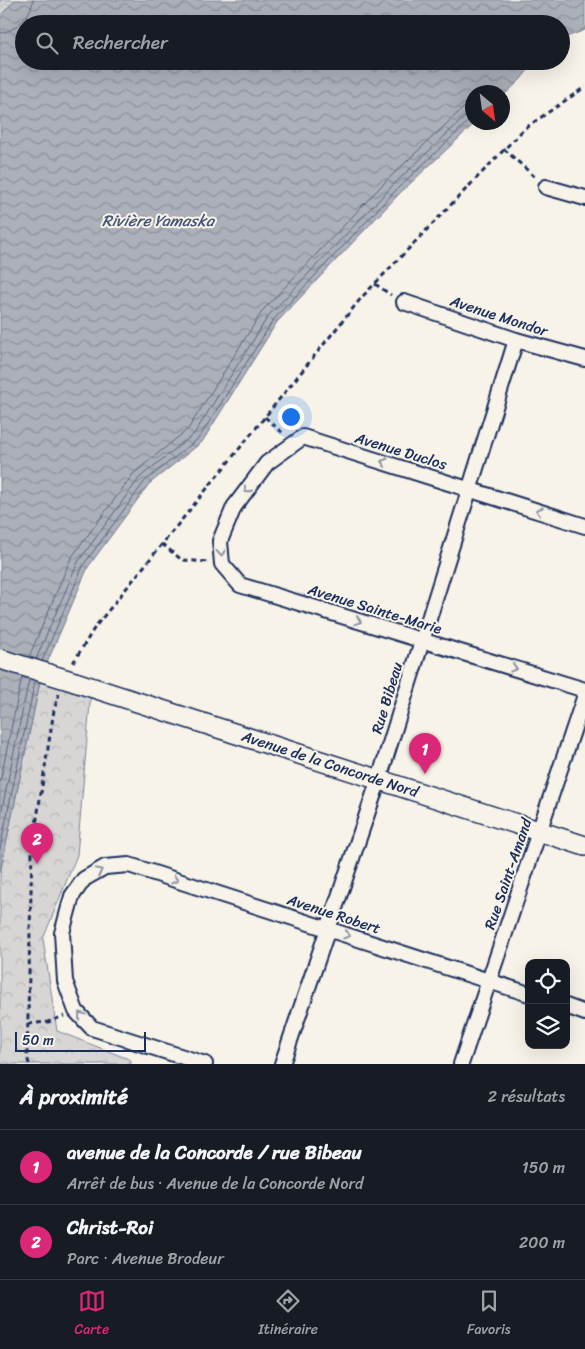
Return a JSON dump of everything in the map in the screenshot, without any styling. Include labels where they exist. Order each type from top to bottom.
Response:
[{"type":"street","points":[[546,186],[585,198]]},
{"type":"street","name":"Avenue Mondor","points":[[404,302],[516,340],[585,359]]},
{"type":"street","name":"Rue Bibeau","points":[[282,1064],[379,780],[516,340]]},
{"type":"street","name":"Avenue Duclos","points":[[222,564],[220,541],[234,507],[267,462],[303,437],[585,526]]},
{"type":"street","name":"Avenue Sainte-Marie","points":[[222,564],[240,585],[585,690]]},
{"type":"street","name":"Avenue de la Concorde Nord","points":[[0,659],[585,846]]},
{"type":"street","name":"Rue Saint-Amand","points":[[461,1064],[585,695]]},
{"type":"street","name":"Avenue Robert","points":[[205,1064],[92,1028],[76,1011],[65,981],[62,934],[72,896],[84,879],[105,867],[129,865],[525,993]]},
{"type":"street","points":[[570,1007],[585,1013]]},
{"type":"path","points":[[504,149],[528,172]]},
{"type":"path","points":[[375,284],[389,295]]},
{"type":"path","points":[[265,418],[282,432]]},
{"type":"path","points":[[162,544],[182,560],[222,564]]},
{"type":"path","points":[[28,1024],[48,1022]]},
{"type":"green space","points":[[0,0],[21,0],[0,23]]},
{"type":"green space","points":[[41,677],[91,692],[77,855],[43,939],[57,1031],[131,1060],[131,1064],[0,1064],[0,873]]},
{"type":"water","name":"Rivière Yamaska","points":[[15,0],[585,0],[585,30],[570,36],[570,15],[15,15],[15,70],[528,70],[510,89],[510,85],[465,85],[465,130],[468,130],[400,193],[277,322],[202,442],[149,484],[88,567],[41,677],[0,873],[0,16]]},
{"type":"place","name":"avenue de la Concorde / rue Bibeau","points":[[425,774]]},
{"type":"place","name":"Christ-Roi","points":[[37,864]]}]
